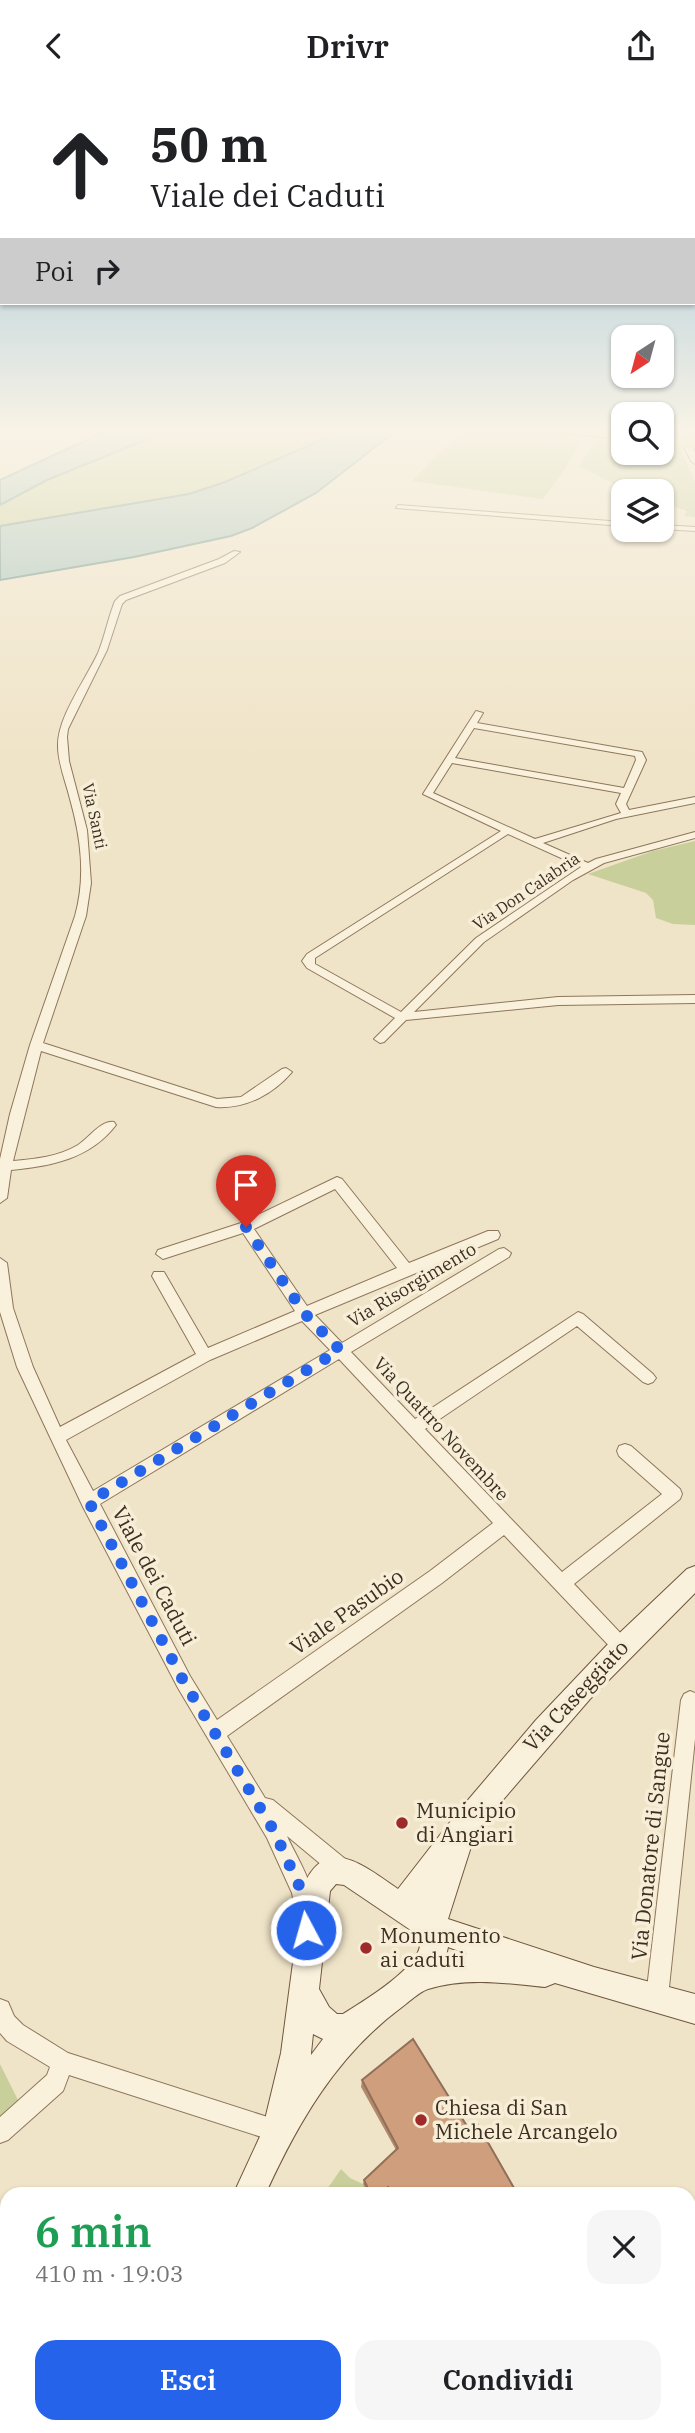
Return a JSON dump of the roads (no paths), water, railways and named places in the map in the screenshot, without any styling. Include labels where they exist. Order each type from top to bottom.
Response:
[{"type":"street","name":"Via Santi","points":[[0,1198],[2,1167],[36,1045],[84,900],[88,869],[79,814],[63,760],[64,729],[103,650],[122,598],[229,558],[236,552]]},
{"type":"street","points":[[479,713],[428,792],[430,796],[589,867]]},
{"type":"street","points":[[472,725],[639,754],[641,760],[621,804],[626,814]]},
{"type":"street","points":[[450,759],[627,791]]},
{"type":"street","points":[[534,843],[581,825],[695,800]]},
{"type":"street","points":[[507,831],[311,956],[308,961],[311,966],[402,1017],[558,1001],[695,999]]},
{"type":"street","name":"Via Don Calabria","points":[[380,1039],[480,940],[569,878],[600,861],[695,835]]},
{"type":"street","points":[[36,1045],[216,1103],[233,1105],[247,1102],[286,1072]]},
{"type":"street","points":[[2,1167],[43,1164],[75,1154],[110,1125]]},
{"type":"street","points":[[163,1254],[246,1227],[332,1182],[339,1184],[406,1270]]},
{"type":"street","name":"Via Quattro Novembre","points":[[246,1227],[305,1314],[621,1646]]},
{"type":"street","points":[[57,1437],[205,1356],[493,1235]]},
{"type":"street","name":"Via Risorgimento","points":[[89,1502],[504,1253]]},
{"type":"street","name":"Viale dei Caduti","points":[[0,1263],[6,1308],[25,1367],[57,1437],[184,1682],[257,1799]]},
{"type":"street","points":[[159,1276],[205,1356]]},
{"type":"street","points":[[414,1428],[578,1318],[648,1378]]},
{"type":"street","points":[[561,1584],[674,1494],[625,1451]]},
{"type":"street","name":"Viale Pasubio","points":[[215,1733],[436,1577],[504,1525]]},
{"type":"street","name":"Via Caseggiato","points":[[399,1907],[411,1896],[513,1763],[621,1646],[695,1577]]},
{"type":"street","name":"Via Donatore di Sangue","points":[[657,1997],[690,1700]]},
{"type":"street","points":[[257,1799],[301,1838],[342,1869],[432,1928],[594,1981],[695,2008]]},
{"type":"street","points":[[257,1799],[302,1892],[307,1949]]},
{"type":"street","points":[[276,2131],[315,2071],[362,2020],[410,1982],[433,1954],[434,1943],[430,1930],[447,1871],[466,1822]]},
{"type":"street","points":[[252,2187],[276,2131],[290,2086],[317,1888],[325,1875],[332,1870],[342,1869]]},
{"type":"street","points":[[410,1982],[438,1972],[490,1969],[531,1971],[594,1981]]},
{"type":"street","points":[[305,1991],[314,2014],[331,2026],[346,2029],[362,2020]]},
{"type":"street","points":[[0,2011],[6,2024],[15,2033],[63,2062],[276,2131]]},
{"type":"street","points":[[0,2132],[55,2083],[63,2062]]},
{"type":"water","points":[[0,537],[225,537],[134,557],[0,580]]},
{"type":"place","name":"Municipio di Angiari","points":[[402,1823]]},
{"type":"place","name":"Monumento ai caduti","points":[[366,1948]]},
{"type":"place","name":"Chiesa di San Michele Arcangelo","points":[[421,2120]]}]
